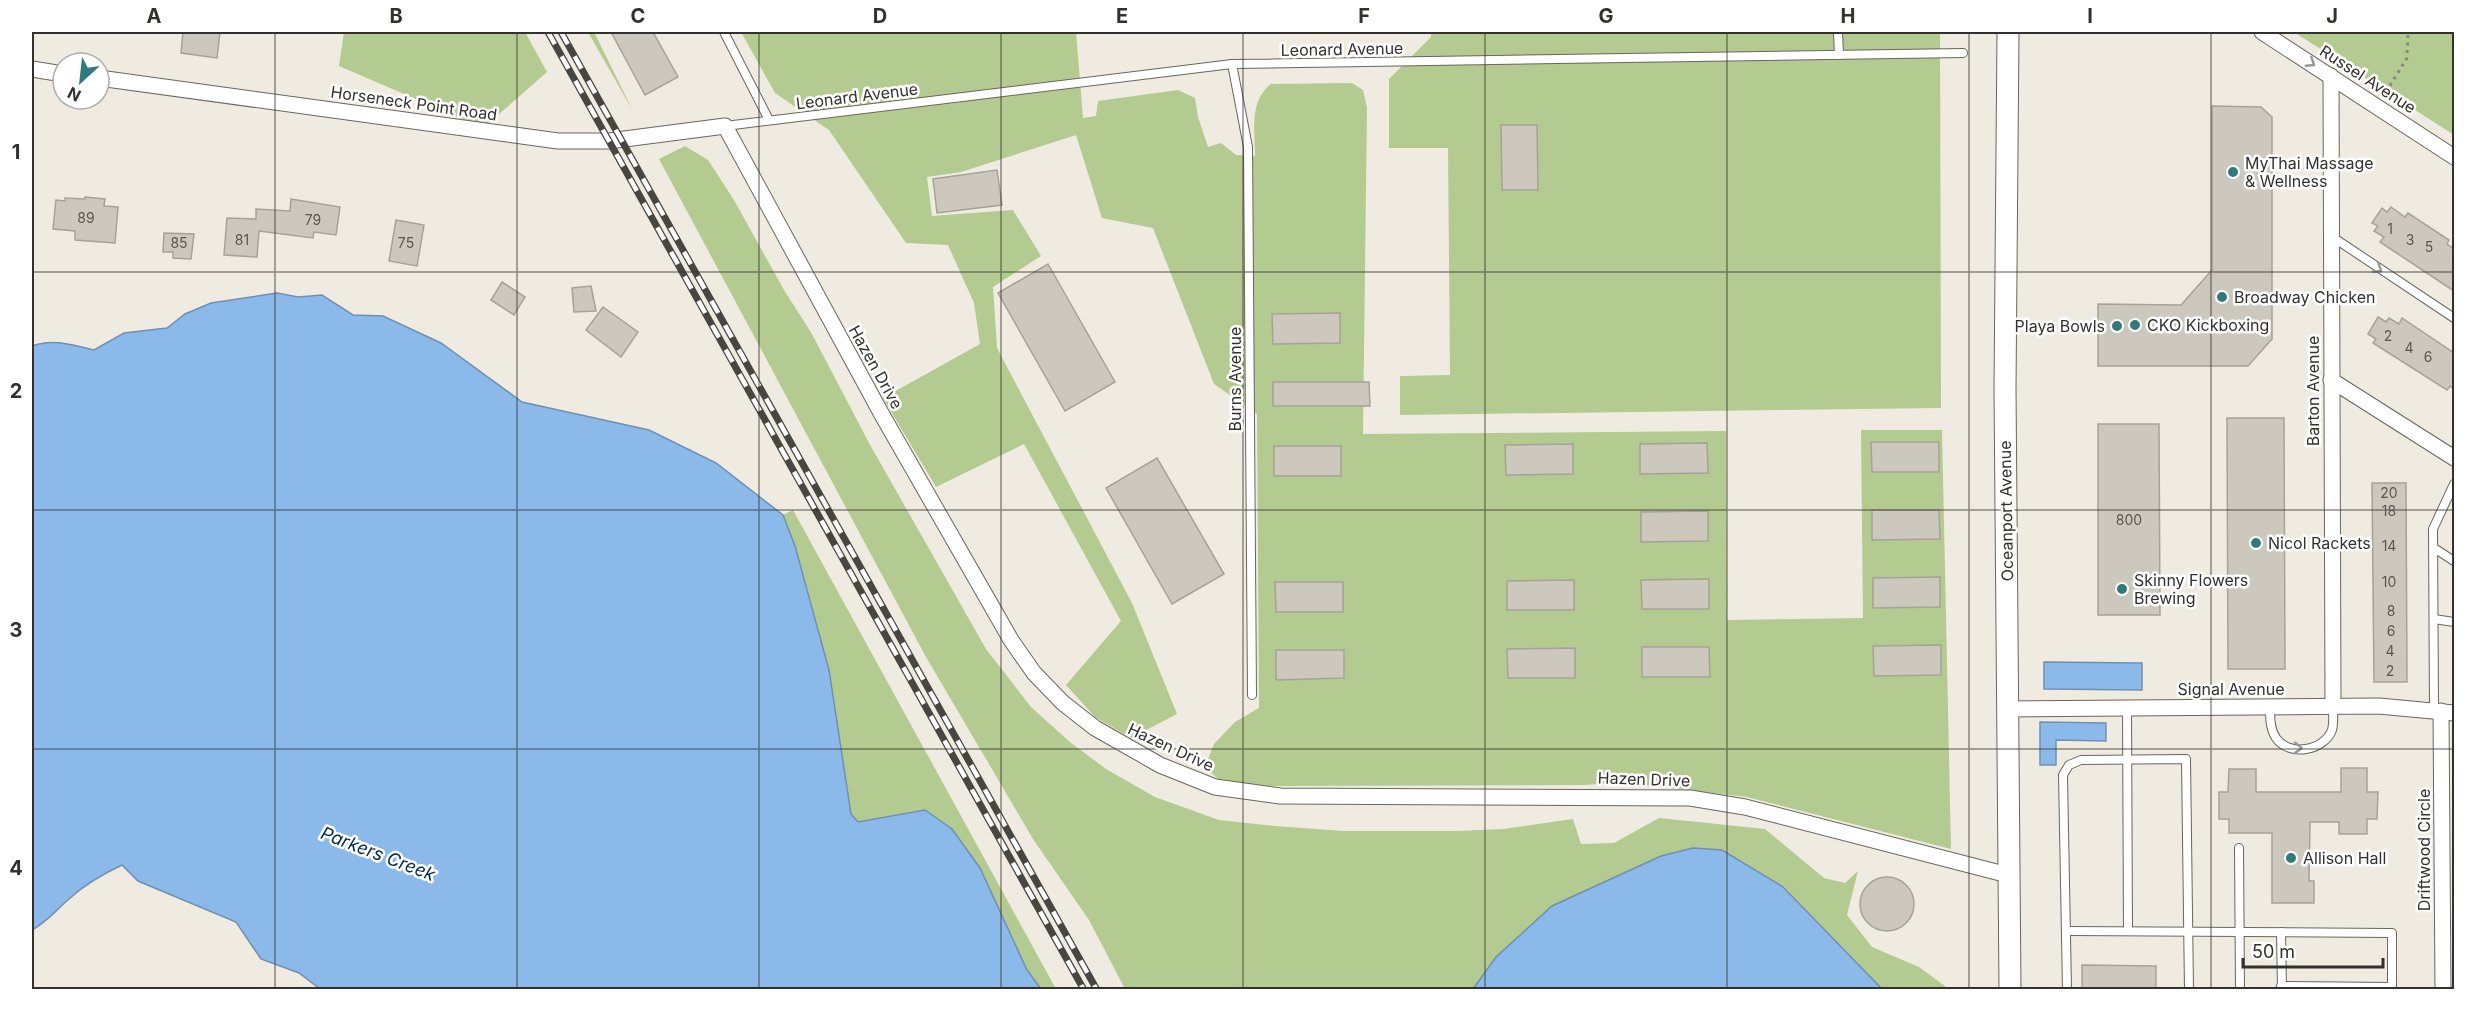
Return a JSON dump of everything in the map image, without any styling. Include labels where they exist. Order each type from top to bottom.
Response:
[{"type":"main road","name":"Oceanport Avenue","points":[[2008,32],[2005,389],[2010,990]]},
{"type":"street","name":"Russel Avenue","points":[[2262,32],[2454,156]]},
{"type":"street","points":[[32,69],[51,72]]},
{"type":"street","name":"Barton Avenue","points":[[2331,76],[2333,706]]},
{"type":"street","name":"Horseneck Point Road","points":[[111,80],[558,141],[609,141],[725,126]]},
{"type":"street","name":"Hazen Drive","points":[[725,126],[880,413],[1011,640],[1034,673],[1063,703],[1095,728],[1122,744],[1160,765],[1215,787],[1247,793],[1280,796],[1690,798],[1745,807],[2008,875]]},
{"type":"street","points":[[2331,380],[2454,458]]},
{"type":"street","name":"Signal Avenue","points":[[2008,709],[2400,706],[2443,711]]},
{"type":"street","name":"Driftwood Circle","points":[[2443,711],[2445,843],[2443,990]]},
{"type":"lane","points":[[724,32],[769,120]]},
{"type":"lane","points":[[1838,32],[1839,55]]},
{"type":"lane","name":"Leonard Avenue","points":[[725,126],[1232,64],[1963,53]]},
{"type":"lane","name":"Burns Avenue","points":[[1232,64],[1248,147],[1252,695]]},
{"type":"lane","points":[[2330,236],[2454,318]]},
{"type":"lane","points":[[2443,711],[2434,619],[2433,529],[2454,484]]},
{"type":"lane","points":[[2434,548],[2454,561]]},
{"type":"lane","points":[[2434,619],[2454,622]]},
{"type":"lane","points":[[2270,707],[2271,727],[2277,740],[2284,746],[2294,749],[2316,747],[2324,740],[2332,730],[2333,706]]},
{"type":"lane","points":[[2127,708],[2128,932]]},
{"type":"lane","points":[[2067,990],[2063,775],[2069,765],[2080,760],[2186,759],[2189,990]]},
{"type":"lane","points":[[2239,848],[2240,990]]},
{"type":"lane","points":[[2067,931],[2128,932],[2281,932],[2391,933],[2392,988],[2282,988],[2281,932]]},
{"type":"path","points":[[2376,106],[2405,64],[2408,32]]},
{"type":"green space","points":[[344,32],[525,32],[547,72],[483,128],[339,66]]},
{"type":"green space","points":[[588,32],[594,32],[633,111]]},
{"type":"green space","points":[[741,32],[1076,32],[1083,118],[1096,116],[1098,101],[1178,90],[1195,98],[1198,117],[1208,147],[1221,143],[1236,155],[1255,156],[1256,107],[1264,91],[1271,84],[1352,83],[1363,90],[1367,108],[1363,434],[1726,431],[1727,620],[1863,618],[1861,430],[1942,430],[1951,849],[1747,797],[1627,783],[1268,786],[1220,781],[1205,767],[1214,744],[1235,722],[1259,708],[1257,414],[1214,384],[1153,228],[1102,218],[1076,135],[961,172],[927,177],[932,216],[1013,210],[1041,256],[993,287],[997,348],[1132,603],[1177,714],[1131,738],[1095,717],[1066,685],[1121,621],[1024,444],[936,487],[883,398],[980,344],[974,303],[948,245],[906,243],[829,130],[775,93]]},
{"type":"green space","points":[[1431,32],[1940,32],[1941,408],[1400,415],[1400,376],[1450,375],[1448,148],[1389,148],[1389,79],[1431,37]]},
{"type":"green space","points":[[2294,32],[2454,32],[2454,135]]},
{"type":"green space","points":[[685,146],[708,160],[734,200],[784,290],[812,334],[869,443],[986,649],[1031,707],[1071,743],[1106,769],[1155,797],[1219,820],[1275,826],[1343,831],[1457,831],[1504,829],[1573,819],[1581,844],[1614,843],[1659,818],[1765,829],[1824,878],[1845,883],[1858,871],[1847,915],[1872,947],[1919,967],[1949,989],[1882,989],[1783,887],[1661,856],[1612,879],[1511,944],[1496,957],[1473,989],[1125,989],[1089,920],[1033,839],[926,657],[659,159]]},
{"type":"green space","points":[[793,510],[1056,989],[1041,989],[1027,970],[980,868],[925,810],[858,823],[850,814],[839,738],[817,625],[783,515]]},
{"type":"water","name":"Parkers Creek","points":[[277,293],[298,297],[322,295],[353,315],[383,316],[441,343],[522,402],[649,430],[716,463],[783,515],[795,546],[829,670],[851,814],[858,822],[925,810],[952,829],[980,868],[1027,970],[1041,989],[320,989],[299,973],[261,959],[236,922],[138,881],[122,865],[81,889],[47,920],[32,930],[32,346],[55,342],[94,350],[124,333],[167,328],[185,314],[211,303]]},
{"type":"water","points":[[2044,662],[2142,663],[2142,690],[2044,689]]},
{"type":"water","points":[[2040,722],[2106,723],[2106,741],[2056,740],[2056,765],[2040,765]]},
{"type":"water","points":[[1693,848],[1722,850],[1783,887],[1882,989],[1473,989],[1496,957],[1552,906],[1661,856]]},
{"type":"building","points":[[183,32],[220,32],[217,58],[181,53]]},
{"type":"building","points":[[611,32],[653,32],[678,77],[645,95]]},
{"type":"building","points":[[2212,106],[2261,107],[2272,117],[2272,339],[2248,366],[2098,366],[2098,304],[2181,305],[2212,270]]},
{"type":"building","points":[[1501,125],[1537,125],[1538,190],[1502,190]]},
{"type":"building","points":[[997,170],[1002,205],[937,213],[933,179]]},
{"type":"building","points":[[85,197],[105,199],[104,206],[118,207],[115,243],[75,240],[75,231],[53,229],[56,200],[85,199]]},
{"type":"building","points":[[291,199],[340,207],[336,235],[314,232],[313,238],[259,231],[257,257],[224,255],[227,218],[256,219],[256,209],[290,211]]},
{"type":"building","points":[[2391,207],[2405,217],[2408,213],[2449,240],[2447,244],[2454,249],[2454,291],[2380,242],[2384,237],[2374,231],[2378,226],[2372,223],[2382,208],[2387,212]]},
{"type":"building","points":[[396,220],[424,225],[417,266],[389,261]]},
{"type":"building","points":[[164,233],[194,234],[191,259],[173,258],[173,252],[163,252]]},
{"type":"building","points":[[1048,264],[1115,382],[1065,411],[998,293]]},
{"type":"building","points":[[502,282],[525,297],[514,315],[491,300]]},
{"type":"building","points":[[591,286],[596,311],[574,312],[572,288]]},
{"type":"building","points":[[603,307],[638,332],[621,357],[586,330]]},
{"type":"building","points":[[1340,313],[1340,343],[1273,344],[1272,314]]},
{"type":"building","points":[[2378,317],[2386,322],[2389,318],[2399,324],[2402,318],[2454,353],[2454,389],[2450,386],[2447,390],[2373,343],[2376,339],[2368,334]]},
{"type":"building","points":[[1273,382],[1369,382],[1370,406],[1273,406]]},
{"type":"building","name":"Nicol Rackets","points":[[2227,418],[2284,418],[2285,669],[2228,669]]},
{"type":"building","points":[[2098,424],[2159,424],[2160,615],[2098,615]]},
{"type":"building","points":[[1871,442],[1939,442],[1939,472],[1872,472]]},
{"type":"building","points":[[1707,443],[1708,473],[1640,474],[1640,444]]},
{"type":"building","points":[[1573,444],[1573,474],[1506,475],[1505,445]]},
{"type":"building","points":[[1274,446],[1341,446],[1341,476],[1274,476]]},
{"type":"building","points":[[1157,458],[1224,574],[1172,604],[1106,488]]},
{"type":"building","points":[[2372,483],[2406,483],[2407,682],[2374,682]]},
{"type":"building","points":[[1872,510],[1939,510],[1940,539],[1872,540]]},
{"type":"building","points":[[1708,511],[1708,541],[1641,542],[1641,512]]},
{"type":"building","points":[[1940,577],[1940,607],[1873,608],[1873,578]]},
{"type":"building","points":[[1709,579],[1709,609],[1642,609],[1641,580]]},
{"type":"building","points":[[1574,580],[1574,610],[1507,610],[1507,581]]},
{"type":"building","points":[[1275,582],[1343,582],[1343,612],[1276,612]]},
{"type":"building","points":[[1941,645],[1941,675],[1874,676],[1873,646]]},
{"type":"building","points":[[1642,647],[1709,647],[1710,677],[1642,677]]},
{"type":"building","points":[[1575,648],[1575,678],[1508,678],[1507,649]]},
{"type":"building","points":[[1276,650],[1344,650],[1344,678],[1276,680]]},
{"type":"building","name":"Allison Hall","points":[[2341,768],[2367,768],[2367,792],[2378,792],[2377,819],[2367,819],[2367,834],[2339,834],[2339,822],[2310,822],[2309,881],[2314,881],[2314,903],[2272,903],[2272,833],[2229,833],[2229,819],[2219,819],[2219,792],[2228,792],[2229,769],[2256,769],[2256,792],[2341,792]]},
{"type":"building","points":[[1882,877],[1892,877],[1902,881],[1910,889],[1914,904],[1910,919],[1902,927],[1892,931],[1882,931],[1872,927],[1864,919],[1860,909],[1860,899],[1864,889],[1872,881]]},
{"type":"building","points":[[2082,965],[2156,966],[2156,990],[2082,990]]},
{"type":"railway","points":[[548,32],[1084,990]]},
{"type":"railway","points":[[561,32],[1097,990]]},
{"type":"place","name":"MyThai Massage & Wellness","points":[[2233,172]]},
{"type":"place","name":"Broadway Chicken","points":[[2222,297]]},
{"type":"place","name":"CKO Kickboxing","points":[[2135,325]]},
{"type":"place","name":"Playa Bowls","points":[[2117,326]]},
{"type":"place","name":"Nicol Rackets","points":[[2256,543]]},
{"type":"place","name":"Skinny Flowers Brewing","points":[[2122,589]]},
{"type":"place","name":"Allison Hall","points":[[2291,858]]}]
